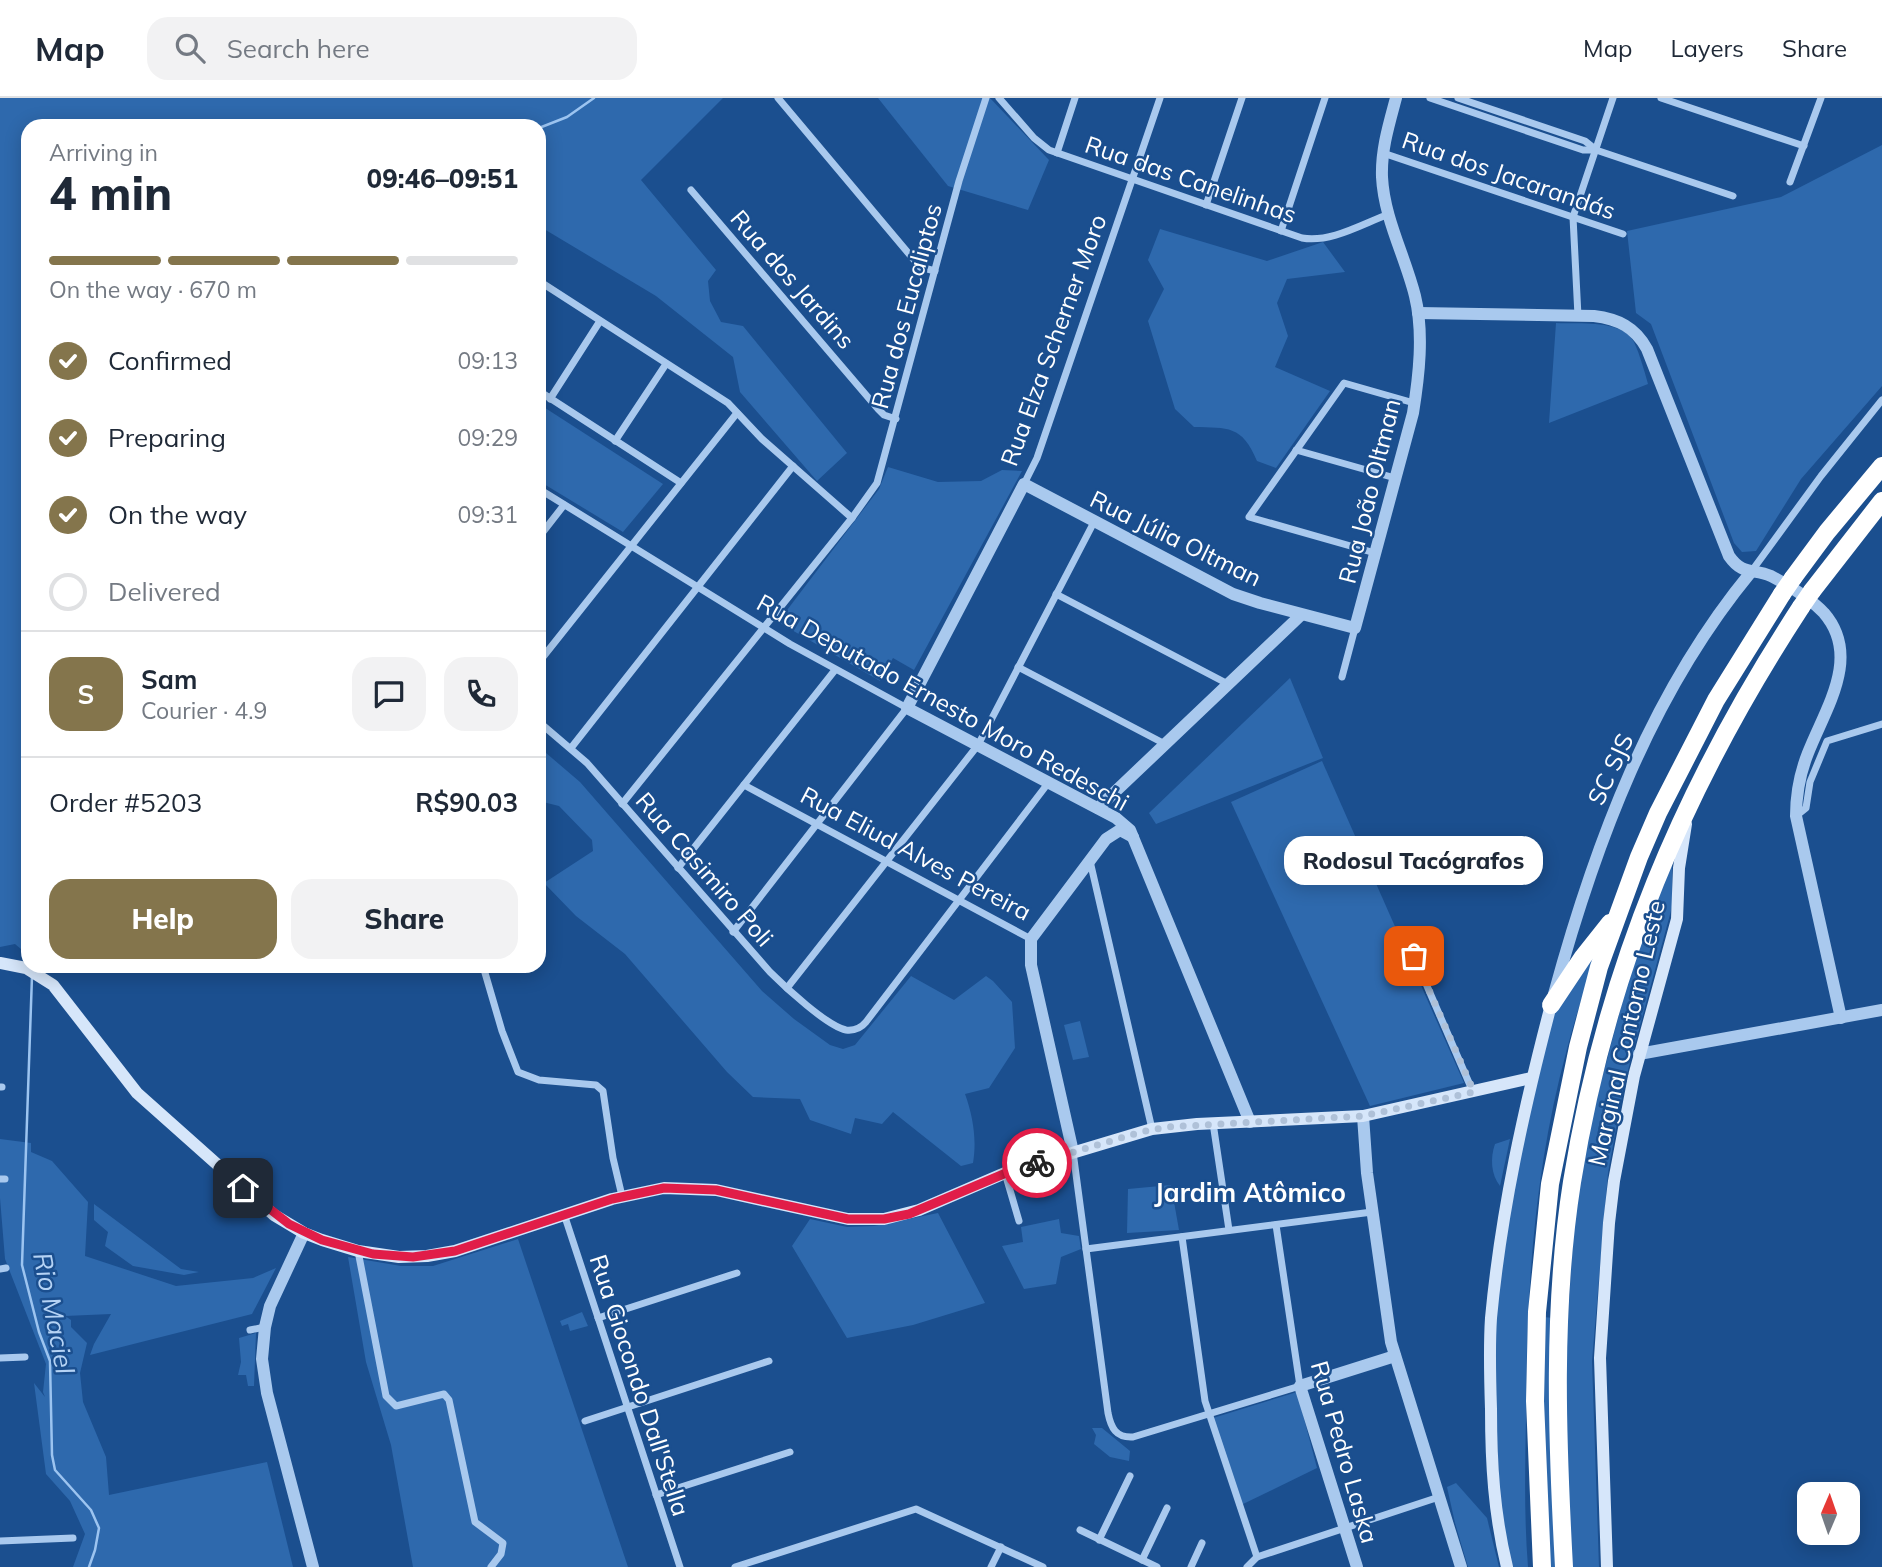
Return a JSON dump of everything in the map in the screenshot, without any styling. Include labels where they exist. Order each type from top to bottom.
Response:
[{"type":"highway","points":[[1542,1567],[1535,1359],[1544,1227],[1556,1144],[1599,967],[1639,857],[1672,782],[1716,700],[1793,578],[1882,466]]},
{"type":"highway","points":[[1564,1567],[1558,1444],[1562,1277],[1572,1183],[1594,1072],[1616,992],[1646,903],[1689,802],[1747,692],[1812,591],[1882,501]]},
{"type":"highway","points":[[1551,1005],[1583,957],[1621,909]]},
{"type":"main road","name":"Marginal Contorno Leste","points":[[1607,1567],[1600,1405],[1602,1310],[1614,1181],[1639,1054],[1675,929],[1679,868],[1689,802]]},
{"type":"main road","points":[[0,962],[21,967]]},
{"type":"main road","points":[[37,973],[61,992],[122,1075],[144,1100],[261,1203],[304,1233],[358,1251],[399,1257],[441,1254],[622,1196],[664,1188],[698,1188],[738,1194],[838,1218],[869,1221],[909,1214],[1006,1173],[1152,1129],[1213,1123],[1363,1116],[1531,1079]]},
{"type":"main road","points":[[1507,1567],[1496,1519],[1491,1467],[1491,1320],[1508,1190],[1531,1079],[1551,1005]]},
{"type":"street","points":[[778,98],[920,267],[935,271]]},
{"type":"street","name":"Rua dos Eucaliptos","points":[[622,804],[852,518],[877,483],[959,181],[986,98]]},
{"type":"street","name":"Rua das Canelinhas","points":[[999,98],[1041,145],[1057,153],[1302,238],[1320,239],[1389,214]]},
{"type":"street","points":[[1057,153],[1075,98]]},
{"type":"street","name":"Rua Elza Scherner Moro","points":[[733,932],[907,708],[1024,484],[1037,458],[1160,98]]},
{"type":"street","points":[[1206,205],[1242,98]]},
{"type":"street","points":[[1281,231],[1325,98]]},
{"type":"street","name":"Rua João Oltman","points":[[1342,677],[1415,403],[1419,351],[1418,313],[1389,214],[1382,180],[1383,153],[1396,98]]},
{"type":"street","points":[[1430,98],[1583,150],[1595,150],[1733,196]]},
{"type":"street","points":[[1458,98],[1585,141],[1595,150]]},
{"type":"street","points":[[1578,316],[1573,217],[1613,98]]},
{"type":"street","points":[[1661,98],[1804,146]]},
{"type":"street","points":[[1790,182],[1821,98]]},
{"type":"street","name":"Rua dos Jacarandás","points":[[1383,153],[1623,234]]},
{"type":"street","name":"Rua dos Jardins","points":[[691,190],[878,409],[884,415],[896,419]]},
{"type":"street","points":[[546,286],[728,403],[852,518]]},
{"type":"street","points":[[1418,313],[1578,316],[1605,318],[1631,328],[1643,342],[1725,548],[1735,564],[1751,572],[1769,575],[1813,604],[1829,621],[1840,643],[1841,667],[1803,767],[1797,797],[1797,816],[1842,1018]]},
{"type":"street","points":[[550,399],[600,321]]},
{"type":"street","points":[[615,441],[666,363]]},
{"type":"street","points":[[1375,553],[1249,517],[1344,383],[1415,403]]},
{"type":"street","points":[[546,396],[681,483]]},
{"type":"street","points":[[1751,572],[1821,476],[1882,400]]},
{"type":"street","points":[[546,653],[737,413]]},
{"type":"street","points":[[1296,450],[1395,478]]},
{"type":"street","points":[[571,748],[793,466]]},
{"type":"street","name":"Rua Júlia Oltman","points":[[1024,484],[1226,590],[1260,603],[1355,628]]},
{"type":"street","name":"Rua Deputado Ernesto Moro Redeschi","points":[[546,493],[835,670],[1123,823],[1136,840],[1250,1122]]},
{"type":"street","points":[[546,528],[564,505]]},
{"type":"street","points":[[787,988],[978,745],[1094,522]]},
{"type":"street","name":"SC SJS","points":[[1551,1005],[1593,863],[1633,768],[1692,656],[1719,612],[1751,572]]},
{"type":"street","points":[[1056,594],[1228,684]]},
{"type":"street","points":[[1106,839],[1109,820],[1098,808],[1301,615]]},
{"type":"street","points":[[1018,667],[1165,744]]},
{"type":"street","points":[[678,868],[835,670]]},
{"type":"street","points":[[1797,816],[1807,808],[1812,775],[1827,741],[1882,724]]},
{"type":"street","name":"Rua Casimiro Poli","points":[[546,728],[571,748],[733,932],[787,988],[831,1022],[851,1030],[862,1026],[959,900]]},
{"type":"street","points":[[959,900],[1049,782]]},
{"type":"street","name":"Rua Eliud Alves Pereira","points":[[744,785],[1031,939],[1031,965],[1073,1152],[1108,1412],[1116,1433],[1133,1437],[1208,1414]]},
{"type":"street","points":[[1031,939],[1106,839],[1120,830],[1136,840]]},
{"type":"street","points":[[1090,861],[1152,1129]]},
{"type":"street","points":[[1405,933],[1474,1092]]},
{"type":"street","points":[[485,973],[502,1031],[518,1072],[539,1080],[596,1085],[603,1091],[622,1196]]},
{"type":"street","points":[[1639,1054],[1882,1010]]},
{"type":"street","points":[[1363,1116],[1372,1212],[1389,1330],[1461,1567]]},
{"type":"street","points":[[1213,1123],[1229,1230]]},
{"type":"street","points":[[1006,1173],[1019,1220]]},
{"type":"street","points":[[1086,1249],[1372,1212]]},
{"type":"street","name":"Rua Giocondo Dall'Stella","points":[[564,1214],[680,1567]]},
{"type":"street","name":"Rua Pedro Laska","points":[[1276,1225],[1300,1386],[1357,1567]]},
{"type":"street","points":[[304,1233],[278,1286],[265,1327],[262,1394],[313,1567]]},
{"type":"street","points":[[1182,1237],[1208,1414],[1257,1558]]},
{"type":"street","points":[[358,1251],[386,1396],[396,1406],[444,1394],[449,1399],[475,1522],[503,1544],[501,1554],[491,1567]]},
{"type":"street","points":[[598,1318],[737,1273]]},
{"type":"street","points":[[250,1331],[265,1327]]},
{"type":"street","points":[[1208,1414],[1395,1356]]},
{"type":"street","points":[[0,1358],[25,1357]]},
{"type":"street","points":[[585,1421],[769,1361]]},
{"type":"street","points":[[656,1495],[790,1452]]},
{"type":"street","points":[[1099,1539],[1130,1476]]},
{"type":"street","points":[[1247,1567],[1257,1558],[1438,1497]]},
{"type":"street","points":[[1142,1560],[1167,1508]]},
{"type":"street","points":[[735,1567],[916,1509],[1043,1567]]},
{"type":"street","points":[[1080,1530],[1157,1567]]},
{"type":"street","points":[[0,1541],[73,1538]]},
{"type":"street","points":[[1191,1567],[1202,1543]]},
{"type":"street","points":[[991,1567],[1001,1547]]},
{"type":"shaded area","points":[[0,98],[723,98],[641,180],[716,270],[708,281],[710,301],[721,322],[743,326],[847,453],[817,481],[740,392],[733,357],[656,296],[546,230],[546,119],[21,119],[21,949],[15,944],[0,947]]},
{"type":"shaded area","points":[[878,98],[990,98],[1049,160],[1028,210],[948,186]]},
{"type":"shaded area","points":[[1882,145],[1882,386],[1801,479],[1756,551],[1742,552],[1734,543],[1651,324],[1636,313],[1627,231],[1781,197]]},
{"type":"shaded area","points":[[1160,229],[1267,261],[1323,242],[1345,272],[1287,279],[1277,303],[1288,336],[1275,367],[1330,391],[1276,468],[1257,461],[1246,441],[1233,431],[1194,427],[1175,409],[1148,321],[1164,289],[1148,260]]},
{"type":"shaded area","points":[[1556,323],[1599,324],[1620,329],[1634,342],[1648,384],[1549,423]]},
{"type":"shaded area","points":[[546,409],[663,484],[623,532],[546,485]]},
{"type":"shaded area","points":[[888,467],[938,482],[981,481],[1002,470],[1022,471],[914,670],[893,658],[880,681],[778,622],[879,489]]},
{"type":"shaded area","points":[[1290,678],[1323,758],[1156,824],[1149,813]]},
{"type":"shaded area","points":[[546,753],[580,782],[762,991],[830,1045],[843,1049],[855,1045],[911,976],[954,1000],[986,976],[993,981],[1012,1002],[1015,1048],[989,1088],[965,1094],[974,1128],[973,1163],[961,1166],[893,1112],[882,1124],[855,1118],[851,1134],[810,1120],[800,1099],[753,1097],[727,1072],[625,954],[576,916],[546,885],[546,882],[593,851],[592,840],[559,806],[546,803]]},
{"type":"shaded area","points":[[1322,761],[1464,1083],[1370,1106],[1231,802]]},
{"type":"shaded area","points":[[1672,859],[1672,907],[1624,1085],[1608,1173],[1592,1361],[1599,1567],[1571,1567],[1564,1378],[1575,1210],[1591,1120],[1627,984],[1649,916]]},
{"type":"shaded area","points":[[1600,942],[1574,1022],[1556,1094],[1540,1186],[1530,1279],[1526,1372],[1525,1492],[1528,1567],[1510,1567],[1500,1501],[1494,1376],[1495,1319],[1510,1198],[1554,1006]]},
{"type":"shaded area","points":[[1080,1021],[1089,1057],[1073,1060],[1064,1025]]},
{"type":"shaded area","points":[[0,1139],[31,1143],[31,1152],[52,1161],[88,1202],[85,1256],[176,1286],[253,1278],[276,1268],[252,1314],[90,1355],[111,1314],[65,1316],[71,1320],[71,1327],[87,1343],[80,1373],[83,1402],[106,1457],[109,1495],[267,1462],[293,1567],[73,1567],[85,1534],[70,1501],[46,1474],[34,1383],[45,1397],[43,1392],[46,1364],[5,1259],[0,1198]]},
{"type":"shaded area","points":[[1510,1139],[1500,1186],[1493,1172],[1493,1149],[1495,1144]]},
{"type":"shaded area","points":[[1171,1185],[1179,1230],[1127,1233],[1128,1189]]},
{"type":"shaded area","points":[[94,1204],[181,1269],[199,1272],[184,1275],[133,1266],[105,1246],[108,1232],[94,1220]]},
{"type":"shaded area","points":[[938,1213],[985,1303],[913,1325],[847,1338],[792,1246],[810,1219],[847,1227],[874,1226]]},
{"type":"shaded area","points":[[1059,1219],[1061,1233],[1079,1236],[1081,1249],[1061,1257],[1056,1284],[1024,1289],[1002,1246],[1023,1242],[1021,1227]]},
{"type":"shaded area","points":[[518,1239],[628,1567],[413,1567],[391,1445],[366,1362],[348,1257],[401,1266],[433,1266]]},
{"type":"shaded area","points":[[582,1312],[588,1326],[570,1331],[568,1324],[562,1326],[560,1321]]},
{"type":"shaded area","points":[[1543,1317],[1554,1318],[1559,1567],[1548,1567],[1542,1442]]},
{"type":"shaded area","points":[[256,1333],[254,1386],[248,1386],[246,1375],[238,1375],[241,1362],[239,1338]]},
{"type":"shaded area","points":[[1297,1392],[1317,1468],[1241,1505],[1213,1418]]},
{"type":"shaded area","points":[[1092,1428],[1102,1428],[1130,1451],[1129,1461],[1110,1457],[1094,1444],[1096,1435]]},
{"type":"shaded area","points":[[1456,1483],[1487,1518],[1499,1567],[1468,1567],[1447,1487]]},
{"type":"waterway","name":"Rio Maciel","points":[[546,125],[567,117],[594,98]]},
{"type":"waterway","name":"Rio Maciel","points":[[32,976],[22,1265],[39,1332],[50,1361],[52,1455],[55,1470],[91,1510],[99,1528],[89,1567]]},
{"type":"way so far","points":[[1037,1163],[1141,1132],[1167,1127],[1363,1116],[1474,1092],[1414,956]]},
{"type":"place","name":"Rodosul Tacógrafos","points":[[1414,956]]},
{"type":"district","name":"Jardim Atômico","points":[[1250,1192]]},
{"type":"route","points":[[243,1188],[274,1214],[304,1233],[373,1254],[413,1257],[455,1251],[612,1199],[664,1188],[716,1190],[857,1221],[884,1219],[909,1214],[1006,1173],[1037,1163]]}]
